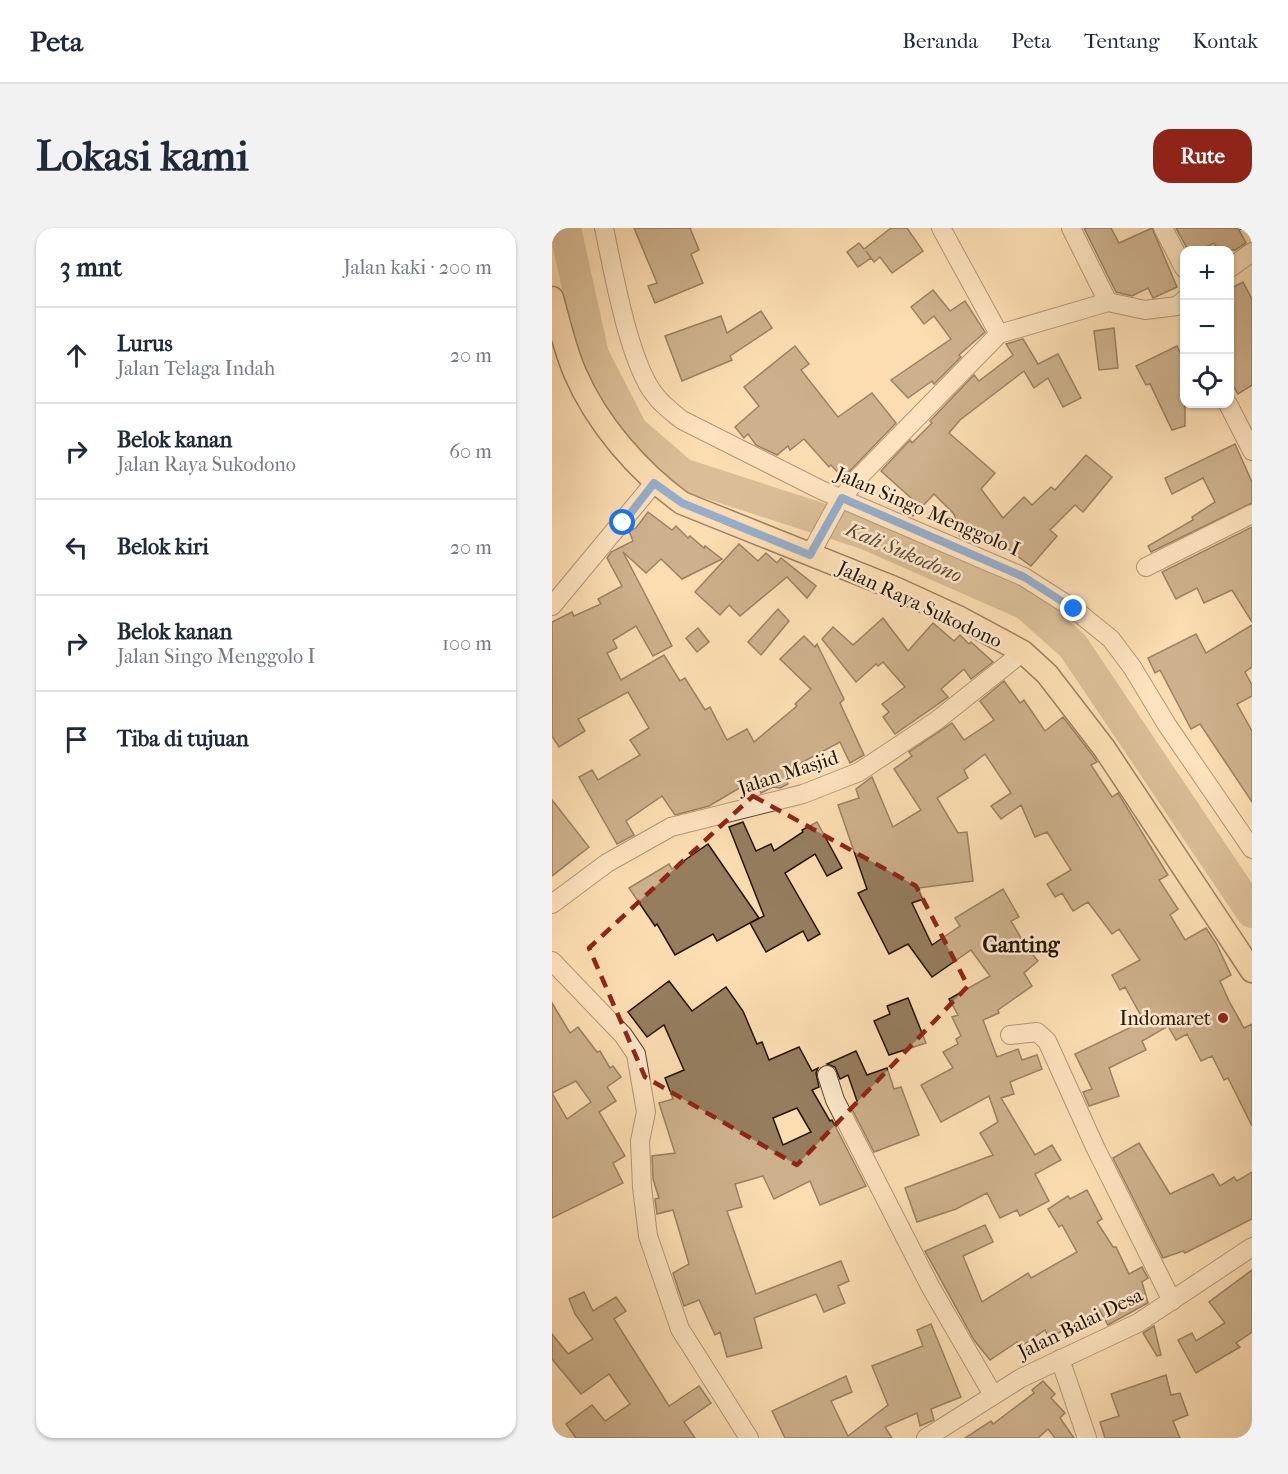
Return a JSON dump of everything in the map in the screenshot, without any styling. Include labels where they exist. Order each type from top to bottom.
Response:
[{"type":"main road","name":"Jalan Raya Sukodono","points":[[552,298],[574,373],[595,412],[654,483],[682,503],[812,550],[907,594],[1023,652],[1047,674],[1104,748],[1252,971]]},
{"type":"street","name":"Jalan Singo Menggolo I","points":[[604,228],[621,308],[640,365],[653,394],[682,420],[839,501],[1024,577],[1074,609],[1111,639],[1132,667],[1167,724],[1252,849]]},
{"type":"street","points":[[941,228],[999,334]]},
{"type":"street","points":[[1071,228],[1107,302]]},
{"type":"street","points":[[1163,228],[1180,259]]},
{"type":"street","points":[[1234,265],[1252,252]]},
{"type":"street","points":[[812,550],[839,501],[872,461],[999,334],[1107,302],[1145,310],[1180,309]]},
{"type":"street","points":[[1230,408],[1252,451]]},
{"type":"street","points":[[552,606],[654,483]]},
{"type":"street","points":[[1146,567],[1252,514]]},
{"type":"street","name":"Jalan Masjid","points":[[552,904],[607,863],[671,827],[803,794],[859,772],[936,721],[1023,652]]},
{"type":"street","points":[[552,961],[624,1035],[636,1054],[646,1112],[640,1142],[642,1187],[648,1236],[680,1329],[749,1438]]},
{"type":"street","points":[[1010,1035],[1037,1032],[1047,1041],[1095,1148],[1172,1301]]},
{"type":"street","points":[[827,1075],[835,1100],[930,1286],[993,1395]]},
{"type":"street","name":"Jalan Balai Desa","points":[[926,1438],[993,1395],[1060,1359],[1138,1323],[1252,1248]]},
{"type":"street","points":[[1060,1359],[1087,1438]]},
{"type":"highlighted area","points":[[753,796],[916,886],[968,986],[797,1165],[645,1077],[589,948]]},
{"type":"building","points":[[634,228],[690,228],[699,250],[691,254],[703,283],[655,303],[648,286],[657,283]]},
{"type":"building","points":[[891,228],[907,228],[923,251],[892,273],[880,257],[874,262],[866,251],[871,258],[858,267],[847,252],[859,243],[864,249]]},
{"type":"building","points":[[1084,228],[1111,228],[1119,243],[1152,228],[1177,287],[1153,298],[1148,288],[1132,296],[1116,292]]},
{"type":"building","points":[[1176,228],[1243,228],[1239,230],[1246,243],[1235,250],[1234,246],[1216,246],[1214,243],[1208,246],[1186,246]]},
{"type":"building","points":[[1243,282],[1252,299],[1252,385],[1238,394],[1234,387],[1234,287]]},
{"type":"building","points":[[933,290],[950,311],[965,301],[985,332],[959,355],[961,357],[934,384],[932,381],[908,398],[891,380],[951,339],[934,316],[924,324],[911,307]]},
{"type":"building","points":[[761,311],[772,328],[730,356],[732,360],[682,381],[665,336],[721,316],[727,333]]},
{"type":"building","points":[[1114,328],[1118,368],[1099,370],[1094,331]]},
{"type":"building","points":[[1023,339],[1038,364],[1058,354],[1081,398],[1063,407],[1048,378],[1034,388],[1024,371],[960,420],[949,433],[995,473],[981,489],[1003,518],[1024,497],[1032,505],[1051,487],[1055,490],[1086,455],[1112,477],[1083,512],[1075,505],[1050,530],[1057,536],[1031,566],[993,538],[973,543],[960,537],[954,514],[934,494],[913,516],[903,506],[911,498],[881,471],[910,440],[912,443],[932,423],[930,421],[974,375],[979,381],[1013,355],[1006,344]]},
{"type":"building","points":[[795,346],[809,364],[801,370],[838,417],[872,393],[896,423],[843,478],[831,465],[829,467],[804,439],[790,450],[788,446],[777,455],[756,445],[748,434],[744,438],[735,427],[759,406],[744,387]]},
{"type":"building","points":[[1177,346],[1180,352],[1180,408],[1185,408],[1185,426],[1172,430],[1150,384],[1146,385],[1136,366]]},
{"type":"building","points":[[1235,444],[1252,482],[1252,503],[1151,552],[1148,546],[1193,520],[1192,517],[1215,502],[1203,478],[1172,494],[1165,478]]},
{"type":"building","points":[[648,512],[672,530],[676,526],[688,538],[690,536],[722,559],[682,579],[661,559],[646,573],[623,552],[672,646],[653,656],[636,626],[613,640],[617,648],[607,653],[621,680],[664,655],[680,681],[685,678],[705,710],[710,707],[727,740],[747,729],[754,742],[797,706],[795,704],[811,689],[780,659],[804,636],[815,647],[817,644],[844,699],[840,703],[864,755],[850,763],[840,742],[797,765],[801,774],[786,780],[788,784],[780,788],[773,787],[761,793],[753,780],[709,806],[675,815],[662,796],[626,821],[634,835],[617,844],[579,777],[592,770],[598,780],[640,755],[630,740],[649,728],[628,692],[578,719],[585,731],[559,747],[552,736],[552,622],[572,612],[574,616],[601,604],[598,599],[622,586],[607,558],[611,552],[633,541],[629,531],[636,528]]},
{"type":"building","points":[[1252,527],[1252,622],[1232,590],[1204,603],[1197,588],[1176,599],[1162,572]]},
{"type":"building","points":[[739,544],[758,561],[766,553],[777,563],[781,558],[816,586],[807,598],[787,577],[740,616],[729,605],[720,615],[695,592]]},
{"type":"building","points":[[778,609],[789,621],[761,655],[748,642]]},
{"type":"building","points":[[883,618],[908,651],[933,623],[954,641],[960,635],[969,644],[971,642],[993,662],[971,679],[964,669],[941,689],[948,697],[895,734],[883,717],[889,712],[882,704],[905,687],[883,662],[878,666],[876,664],[856,682],[822,639],[833,627],[853,645]]},
{"type":"building","points":[[1252,625],[1252,667],[1245,672],[1252,685],[1252,696],[1237,704],[1252,731],[1252,802],[1200,724],[1191,729],[1160,670],[1155,673],[1148,658],[1196,634],[1206,653]]},
{"type":"building","points":[[698,628],[709,642],[697,652],[686,638]]},
{"type":"building","points":[[1004,681],[1020,703],[1024,700],[1045,731],[1063,717],[1097,762],[1091,765],[1112,797],[1118,793],[1168,875],[1159,880],[1178,909],[1170,915],[1185,940],[1206,928],[1216,943],[1231,975],[1220,981],[1244,1028],[1252,1024],[1252,1126],[1228,1078],[1224,1080],[1212,1056],[1201,1061],[1187,1034],[1176,1040],[1168,1026],[1142,1041],[1146,1050],[1109,1068],[1119,1096],[1089,1106],[1083,1092],[1092,1089],[1075,1054],[1144,1021],[1125,987],[1120,990],[1112,975],[1140,960],[1119,929],[1112,934],[1088,902],[1073,911],[1062,893],[1055,897],[1047,884],[1071,870],[1047,832],[1035,837],[1021,805],[1001,819],[991,806],[1011,793],[985,754],[964,770],[968,778],[937,798],[958,833],[967,832],[973,881],[918,888],[923,899],[912,903],[932,945],[960,926],[955,918],[1003,889],[1019,917],[1011,921],[1025,945],[1038,961],[1024,973],[1032,986],[998,1010],[999,1013],[983,1020],[997,1057],[1018,1049],[1022,1060],[1037,1055],[1042,1069],[1010,1082],[1014,1094],[1001,1098],[1035,1155],[1052,1145],[1061,1160],[1035,1174],[1049,1201],[1020,1216],[1017,1210],[1000,1218],[987,1193],[956,1209],[917,1222],[905,1188],[993,1155],[980,1133],[998,1122],[989,1096],[941,1122],[921,1085],[953,1068],[943,1052],[958,1044],[956,1039],[961,1036],[952,1017],[958,1015],[949,999],[990,976],[971,950],[932,977],[908,944],[889,954],[858,893],[867,889],[838,805],[859,798],[856,789],[872,777],[893,827],[921,810],[894,769],[912,756],[909,752],[952,723],[964,740],[994,720],[980,701]]},
{"type":"building","points":[[552,800],[589,847],[552,876]]},
{"type":"building","points":[[743,822],[756,851],[771,844],[774,851],[817,822],[842,868],[827,876],[815,854],[785,873],[820,934],[808,941],[803,931],[766,952],[750,923],[764,916],[729,827]]},
{"type":"building","points":[[708,844],[759,918],[717,941],[713,934],[675,955],[657,924],[655,926],[629,888],[669,864],[672,869]]},
{"type":"building","points":[[669,981],[692,1011],[726,987],[743,1011],[757,1044],[762,1042],[769,1060],[799,1047],[812,1071],[818,1068],[816,1073],[819,1087],[812,1090],[830,1121],[832,1120],[866,1186],[820,1205],[810,1181],[774,1199],[763,1176],[735,1184],[742,1207],[727,1211],[756,1294],[841,1261],[849,1281],[838,1286],[845,1303],[824,1312],[816,1294],[754,1318],[762,1348],[727,1357],[720,1332],[715,1335],[699,1300],[684,1306],[673,1273],[689,1264],[673,1210],[657,1214],[655,1199],[659,1198],[653,1179],[652,1156],[675,1153],[659,1103],[673,1099],[665,1078],[684,1070],[664,1025],[647,1037],[628,1012]],"holes":[[[797,1108],[811,1132],[783,1145],[773,1118]]]},
{"type":"building","points":[[908,998],[926,1043],[889,1055],[874,1021],[890,1014],[887,1006]]},
{"type":"building","points":[[552,1003],[570,1033],[578,1027],[597,1052],[600,1051],[610,1068],[613,1066],[621,1077],[607,1087],[616,1101],[599,1112],[625,1156],[613,1163],[623,1183],[552,1218]],"holes":[[[576,1081],[591,1102],[567,1119],[552,1093]]]},
{"type":"building","points":[[856,1051],[867,1075],[887,1068],[894,1089],[901,1087],[919,1135],[874,1152],[852,1109],[858,1104],[848,1075],[840,1079],[835,1067],[827,1064]]},
{"type":"building","points":[[1139,1143],[1170,1194],[1213,1174],[1220,1186],[1234,1177],[1237,1181],[1252,1172],[1252,1219],[1185,1253],[1183,1251],[1163,1258],[1113,1158]]},
{"type":"building","points":[[1087,1190],[1102,1219],[1097,1222],[1113,1247],[1116,1247],[1129,1274],[1142,1267],[1148,1278],[1142,1282],[1148,1303],[1108,1325],[1100,1311],[1049,1338],[1045,1330],[1020,1347],[1017,1342],[990,1360],[974,1340],[925,1251],[985,1225],[993,1242],[963,1256],[982,1302],[1028,1273],[1031,1278],[1077,1252],[1062,1225],[1059,1227],[1048,1209],[1068,1196],[1070,1199]]},
{"type":"building","points":[[1252,1270],[1252,1332],[1236,1343],[1240,1347],[1196,1373],[1178,1340],[1192,1333],[1196,1341],[1225,1323],[1209,1302]]},
{"type":"building","points":[[584,1292],[593,1311],[616,1297],[626,1311],[614,1319],[669,1406],[699,1386],[711,1403],[684,1422],[695,1438],[576,1438],[566,1424],[592,1405],[605,1421],[630,1404],[609,1374],[581,1394],[552,1359],[552,1334],[568,1354],[593,1339],[575,1314],[569,1299]]},
{"type":"building","points":[[931,1324],[961,1397],[931,1409],[934,1420],[920,1426],[917,1413],[885,1427],[892,1438],[785,1438],[772,1411],[846,1376],[852,1392],[831,1401],[848,1436],[888,1405],[872,1366],[923,1346],[917,1330]]},
{"type":"building","points":[[1154,1326],[1161,1355],[1157,1356],[1143,1333]]},
{"type":"building","points":[[1166,1375],[1171,1395],[1180,1393],[1188,1415],[1173,1421],[1180,1438],[1105,1438],[1100,1422],[1119,1416],[1111,1394]]},
{"type":"building","points":[[1043,1381],[1055,1394],[1051,1398],[1065,1413],[1060,1418],[1074,1438],[1055,1438],[1048,1429],[1038,1438],[965,1438],[991,1421],[993,1424],[1034,1393],[1032,1390]]},
{"type":"waterway","name":"Kali Sukodono","points":[[565,228],[593,355],[632,431],[682,474],[867,534],[1026,604],[1073,646],[1252,912]]},
{"type":"place","name":"Indomaret","points":[[1223,1018]]},
{"type":"district","name":"Ganting","points":[[1021,944]]},
{"type":"route","points":[[623,523],[654,483],[682,503],[810,555],[842,498],[1024,577],[1074,609]]}]
